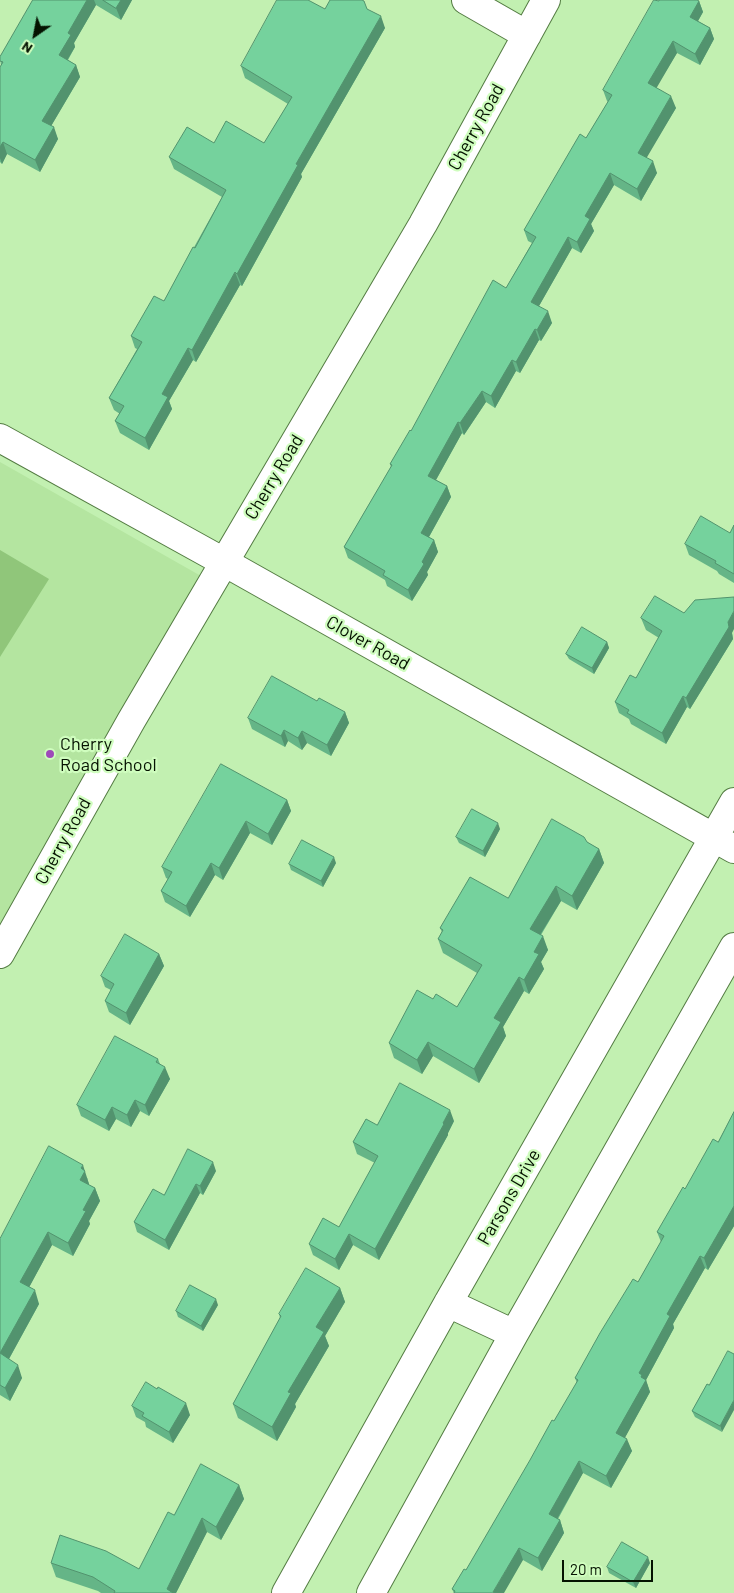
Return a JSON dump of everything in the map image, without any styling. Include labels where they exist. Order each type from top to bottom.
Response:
[{"type":"street","points":[[466,0],[527,35]]},
{"type":"street","name":"Cherry Road","points":[[0,954],[131,721],[423,224],[546,0]]},
{"type":"street","name":"Clover Road","points":[[0,438],[724,843]]},
{"type":"street","name":"Parsons Drive","points":[[286,1593],[448,1302],[724,843],[734,802]]},
{"type":"street","points":[[371,1593],[514,1334],[734,947]]},
{"type":"street","points":[[448,1302],[514,1334]]},
{"type":"shaded area","name":"Cherry Road School","points":[[0,462],[201,576],[0,932]]},
{"type":"shaded area","points":[[0,550],[49,579],[0,657]]},
{"type":"building","points":[[33,0],[87,0],[68,33],[71,35],[59,55],[76,65],[42,121],[54,127],[35,160],[3,142],[0,147],[0,67],[3,62],[0,61],[0,57]]},
{"type":"building","points":[[103,0],[121,0],[116,8]]},
{"type":"building","points":[[277,0],[308,0],[325,9],[330,0],[362,0],[367,9],[381,16],[296,164],[298,165],[237,274],[235,272],[192,350],[188,348],[162,394],[168,397],[145,438],[115,421],[124,406],[109,398],[142,342],[131,336],[154,296],[164,301],[226,190],[169,157],[187,127],[214,143],[226,121],[264,143],[292,97],[241,66]]},
{"type":"building","points":[[654,0],[699,1],[690,17],[710,28],[695,54],[673,41],[648,83],[671,96],[638,153],[653,161],[637,189],[610,173],[585,216],[590,219],[577,242],[568,237],[531,302],[548,311],[537,330],[535,329],[516,362],[512,360],[491,396],[482,391],[460,423],[458,422],[428,476],[447,486],[421,533],[434,540],[422,562],[424,564],[408,590],[383,575],[385,571],[344,547],[392,465],[390,464],[411,431],[493,280],[506,288],[536,237],[524,230],[580,134],[586,138],[612,95],[603,90]]},
{"type":"building","points":[[701,516],[730,533],[734,525],[734,574],[715,563],[716,561],[685,544]]},
{"type":"building","points":[[655,596],[684,613],[695,600],[734,597],[734,611],[728,622],[729,627],[686,698],[683,696],[662,733],[627,713],[629,710],[615,702],[630,675],[636,678],[662,631],[641,618]]},
{"type":"building","points":[[582,627],[607,642],[592,668],[566,654]]},
{"type":"building","points":[[272,676],[317,701],[319,698],[345,712],[327,745],[302,731],[298,738],[284,730],[281,736],[248,718]]},
{"type":"building","points":[[221,764],[287,800],[268,834],[246,821],[219,868],[211,863],[186,906],[161,891],[172,872],[162,867]]},
{"type":"building","points":[[472,809],[498,823],[483,851],[456,837]]},
{"type":"building","points":[[552,819],[584,837],[587,842],[599,849],[572,896],[556,886],[530,929],[543,936],[534,952],[539,954],[524,980],[519,977],[494,1018],[501,1022],[474,1069],[428,1042],[417,1060],[389,1043],[417,990],[433,999],[436,994],[457,1007],[482,965],[438,939],[443,930],[440,928],[470,877],[508,898]]},
{"type":"building","points":[[302,840],[334,857],[321,881],[289,864]]},
{"type":"building","points":[[125,934],[159,954],[126,1013],[105,1001],[114,984],[101,976]]},
{"type":"building","points":[[115,1036],[158,1059],[156,1062],[165,1067],[145,1105],[135,1100],[127,1115],[112,1107],[105,1120],[77,1105]]},
{"type":"building","points":[[400,1083],[450,1110],[375,1249],[349,1234],[335,1259],[309,1244],[323,1218],[339,1227],[378,1156],[353,1142],[366,1119],[377,1125]]},
{"type":"building","points":[[734,1112],[734,1206],[704,1258],[700,1256],[667,1314],[670,1316],[639,1373],[646,1380],[616,1433],[627,1439],[606,1476],[579,1461],[549,1514],[560,1520],[538,1558],[519,1548],[493,1592],[495,1593],[454,1593],[455,1591],[452,1589],[464,1569],[466,1570],[552,1420],[554,1421],[578,1380],[575,1378],[600,1333],[633,1279],[638,1282],[664,1236],[657,1232],[683,1187],[685,1189],[713,1139],[718,1142]]},
{"type":"building","points":[[49,1146],[83,1165],[81,1168],[85,1171],[80,1180],[95,1188],[83,1210],[86,1211],[68,1243],[48,1232],[20,1282],[35,1290],[0,1353],[0,1239]]},
{"type":"building","points":[[188,1149],[213,1162],[200,1186],[196,1184],[165,1240],[134,1222],[153,1189],[164,1195]]},
{"type":"building","points":[[306,1268],[340,1288],[316,1327],[324,1332],[288,1392],[291,1393],[272,1427],[233,1404],[281,1316],[279,1314]]},
{"type":"building","points":[[190,1285],[216,1299],[201,1326],[176,1311]]},
{"type":"building","points":[[728,1351],[734,1354],[734,1400],[720,1426],[692,1411]]},
{"type":"building","points":[[0,1353],[18,1365],[5,1388],[0,1385]]},
{"type":"building","points":[[146,1382],[186,1403],[169,1432],[142,1416],[144,1413],[132,1406]]},
{"type":"building","points":[[201,1464],[239,1485],[216,1527],[202,1518],[167,1589],[173,1593],[114,1593],[115,1591],[93,1577],[51,1563],[60,1535],[106,1551],[139,1569],[168,1512],[174,1515]]},
{"type":"building","points":[[622,1542],[648,1557],[633,1582],[607,1567]]},
{"type":"place","name":"Cherry Road School","points":[[50,754]]}]
